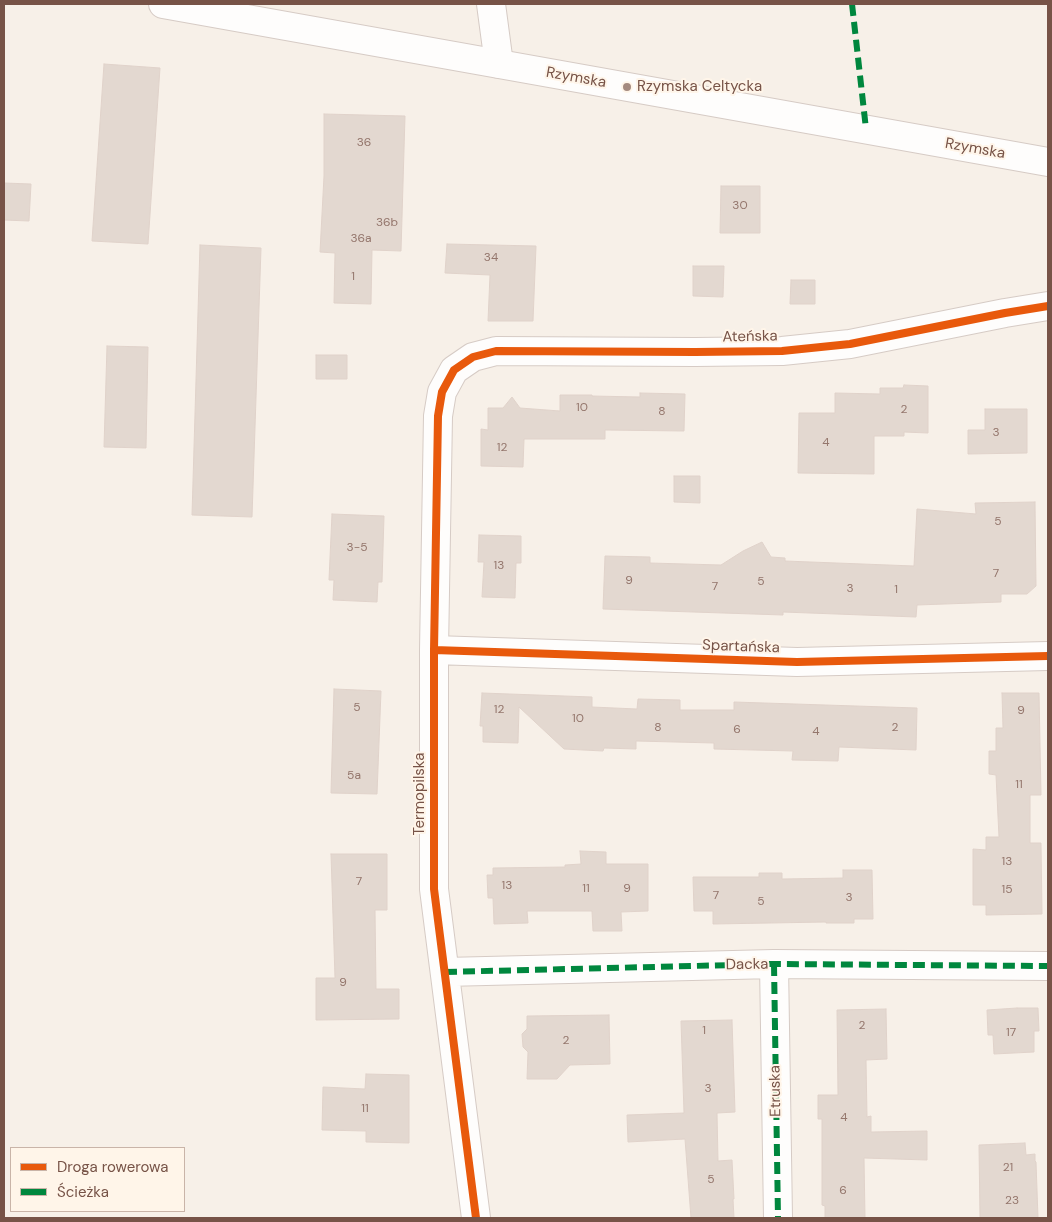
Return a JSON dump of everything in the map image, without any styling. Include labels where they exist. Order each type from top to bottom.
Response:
[{"type":"street","name":"Rzymska","points":[[163,4],[1048,162]]},
{"type":"street","points":[[492,4],[499,64]]},
{"type":"street","name":"Ateńska","points":[[454,370],[473,357],[496,351],[782,351],[850,344],[1048,306]]},
{"type":"street","name":"Termopilska","points":[[454,370],[442,392],[438,416],[434,650],[434,889],[476,1218]]},
{"type":"street","name":"Spartańska","points":[[434,650],[797,662],[1048,656]]},
{"type":"street","name":"Dacka","points":[[445,972],[774,964],[1048,966]]},
{"type":"street","name":"Etruska","points":[[774,964],[778,1218]]},
{"type":"building","points":[[104,64],[160,68],[148,244],[92,241]]},
{"type":"building","points":[[324,114],[405,116],[401,251],[372,250],[371,304],[334,303],[335,253],[320,252],[324,176]]},
{"type":"building","points":[[4,183],[31,184],[29,221],[4,220]]},
{"type":"building","points":[[721,186],[760,186],[760,233],[720,233]]},
{"type":"building","points":[[447,244],[536,246],[533,321],[488,321],[490,275],[445,273]]},
{"type":"building","points":[[200,245],[261,248],[252,517],[192,515]]},
{"type":"building","points":[[693,266],[724,266],[723,297],[693,296]]},
{"type":"building","points":[[791,280],[815,280],[815,304],[790,304]]},
{"type":"building","points":[[107,346],[148,347],[146,448],[104,447]]},
{"type":"building","points":[[316,355],[347,355],[347,379],[316,379]]},
{"type":"building","points":[[904,385],[928,386],[928,433],[904,432],[904,436],[874,436],[874,474],[798,473],[799,413],[835,413],[835,393],[880,394],[880,388],[903,388]]},
{"type":"building","points":[[640,393],[685,394],[684,431],[605,430],[605,439],[524,439],[523,467],[481,466],[481,429],[488,430],[488,408],[503,408],[512,397],[520,408],[560,411],[560,395],[640,397]]},
{"type":"building","points":[[985,409],[1027,409],[1027,453],[968,454],[968,430],[985,430]]},
{"type":"building","points":[[674,476],[700,476],[700,503],[674,502]]},
{"type":"building","points":[[1035,502],[1036,586],[1027,594],[1001,594],[1001,602],[917,605],[916,617],[783,612],[783,615],[603,609],[605,556],[650,557],[650,563],[721,565],[762,542],[771,557],[785,558],[785,561],[914,566],[917,509],[976,514],[975,503]]},
{"type":"building","points":[[332,514],[384,516],[382,582],[378,582],[377,602],[333,600],[334,580],[329,580]]},
{"type":"building","points":[[479,535],[521,536],[521,563],[516,563],[515,598],[482,597],[484,562],[478,562]]},
{"type":"building","points":[[334,689],[381,691],[377,794],[331,793]]},
{"type":"building","points":[[482,693],[592,697],[592,707],[637,709],[638,699],[680,700],[680,710],[734,710],[734,702],[917,708],[916,750],[839,747],[838,761],[792,760],[793,751],[714,749],[714,743],[636,741],[636,749],[604,748],[603,751],[564,749],[519,707],[518,743],[483,742],[483,726],[480,726]]},
{"type":"building","points":[[1002,693],[1039,693],[1041,795],[1030,795],[1030,843],[1041,843],[1042,914],[986,915],[986,905],[973,905],[973,849],[986,850],[986,837],[999,837],[996,775],[989,774],[989,751],[996,751],[996,728],[1003,728]]},
{"type":"building","points":[[580,851],[606,852],[606,864],[648,864],[648,911],[621,912],[622,931],[593,931],[592,911],[527,911],[528,923],[494,924],[493,898],[488,898],[487,875],[493,875],[493,868],[565,867],[565,865],[581,864]]},
{"type":"building","points":[[331,854],[387,854],[387,910],[375,910],[376,989],[399,989],[399,1019],[316,1020],[316,978],[335,978]]},
{"type":"building","points":[[843,870],[872,870],[873,919],[854,919],[854,923],[713,924],[713,911],[694,911],[693,877],[759,877],[759,873],[782,873],[782,879],[843,878]]},
{"type":"building","points":[[1038,1008],[1039,1031],[1034,1031],[1034,1052],[994,1054],[993,1035],[988,1035],[987,1010]]},
{"type":"building","points":[[886,1009],[887,1059],[866,1060],[867,1117],[871,1116],[871,1132],[927,1131],[927,1160],[864,1158],[865,1218],[825,1218],[825,1206],[822,1205],[822,1119],[818,1119],[818,1095],[838,1095],[837,1010]]},
{"type":"building","points":[[609,1015],[610,1064],[570,1065],[557,1079],[527,1079],[528,1052],[523,1047],[522,1034],[527,1029],[527,1016]]},
{"type":"building","points":[[732,1020],[735,1112],[717,1113],[718,1161],[732,1160],[734,1218],[691,1218],[685,1139],[628,1142],[627,1115],[684,1113],[681,1021]]},
{"type":"building","points":[[366,1074],[409,1075],[409,1143],[366,1142],[366,1131],[322,1130],[323,1087],[365,1089]]},
{"type":"building","points":[[1025,1143],[1026,1155],[1035,1154],[1038,1218],[980,1218],[979,1145]]},
{"type":"marked path","points":[[852,4],[866,129]]},
{"type":"marked path","points":[[774,964],[778,1218]]},
{"type":"marked path","points":[[445,972],[774,964],[1048,966]]},
{"type":"cycle path","points":[[476,1218],[434,889],[434,650],[438,416],[442,392],[454,370],[473,357],[496,351],[782,351],[850,344],[1048,306]]},
{"type":"cycle path","points":[[434,650],[797,662],[1048,656]]},
{"type":"place","name":"Rzymska Celtycka","points":[[627,87]]}]
